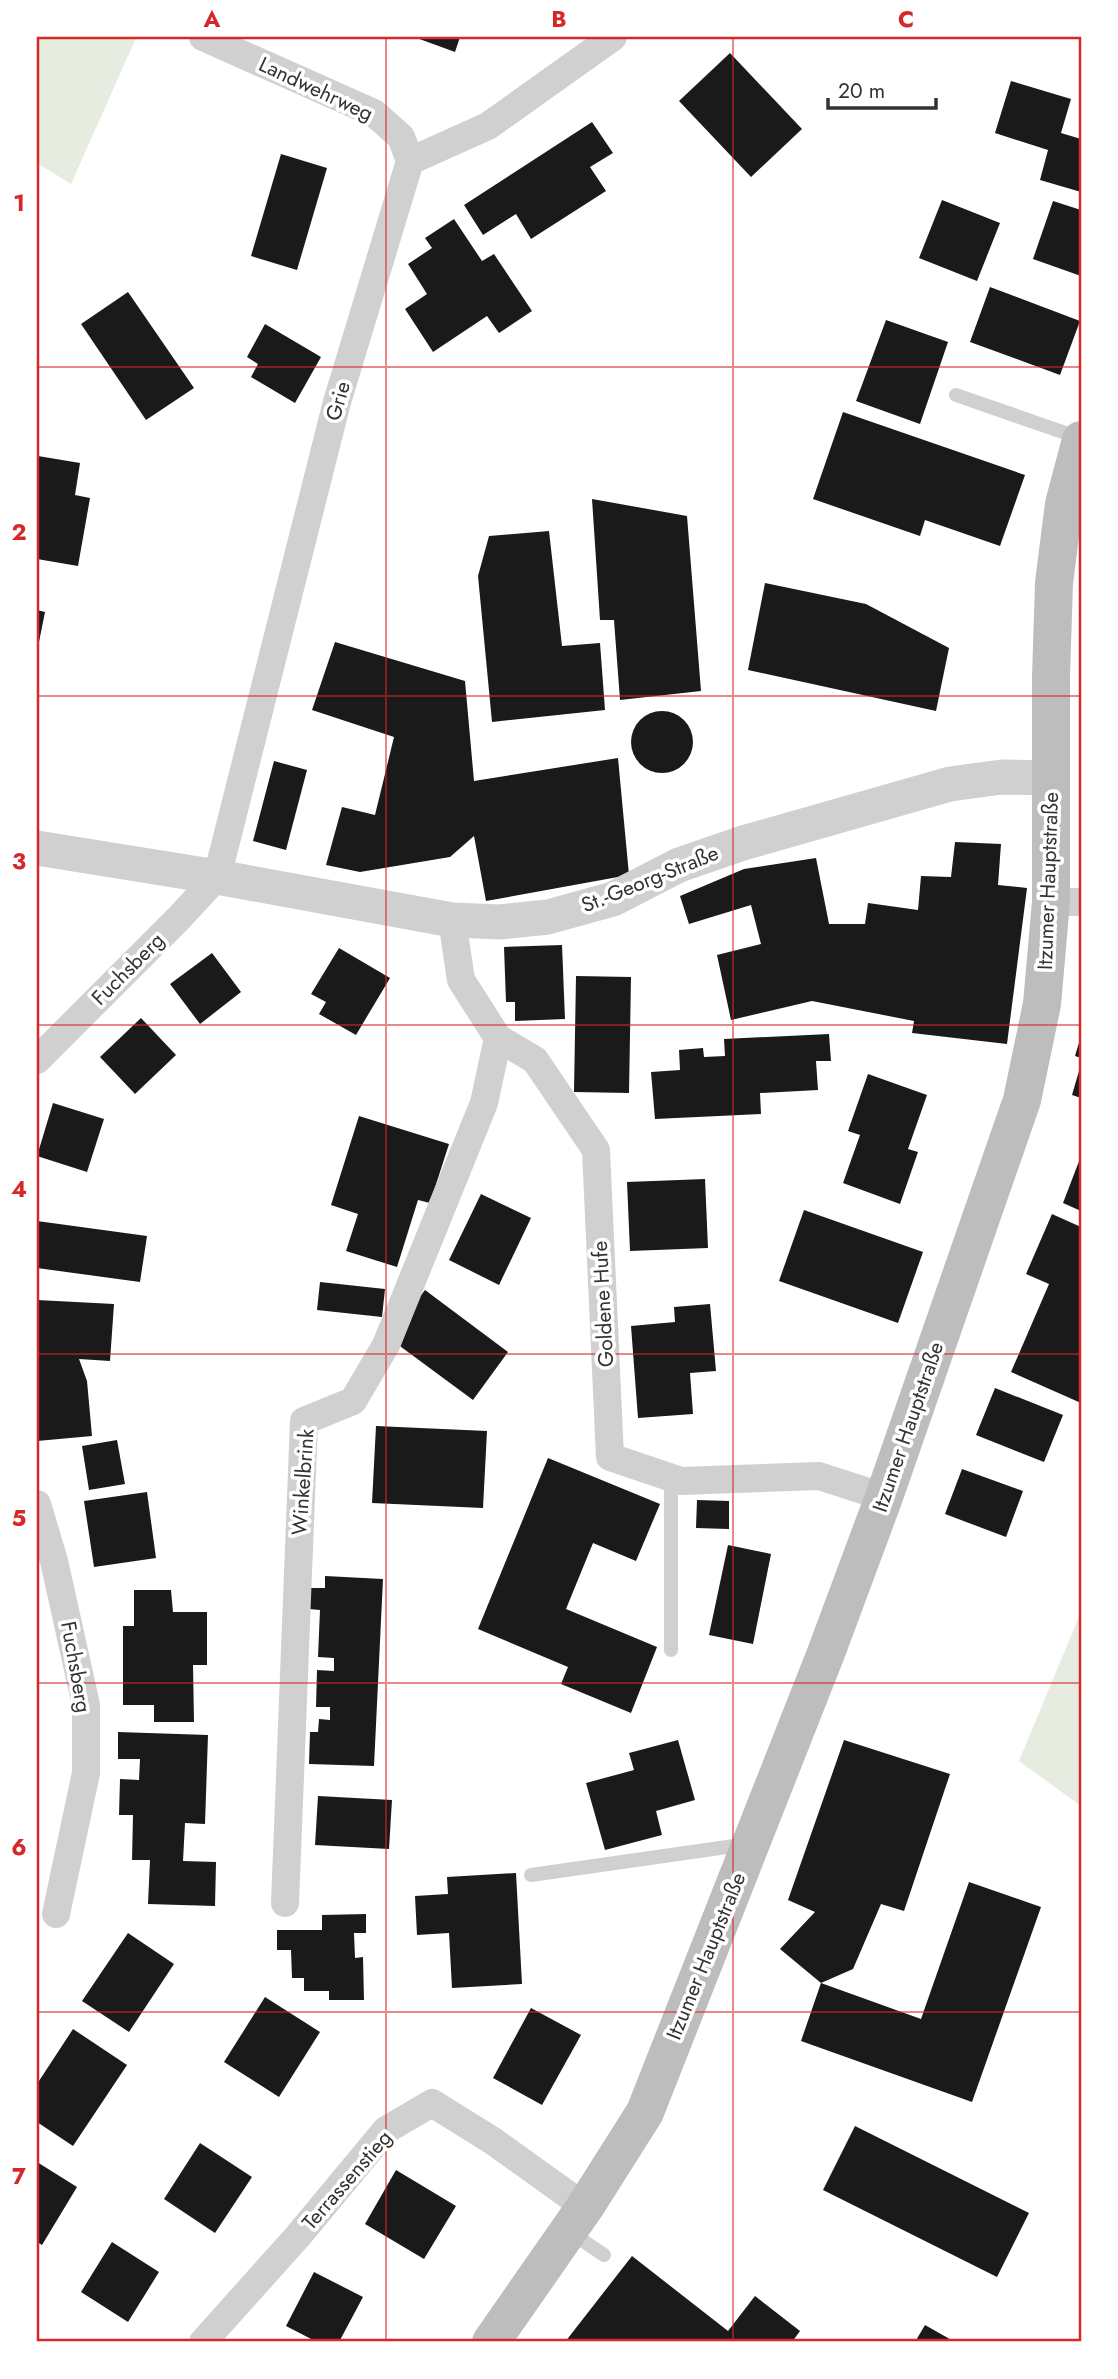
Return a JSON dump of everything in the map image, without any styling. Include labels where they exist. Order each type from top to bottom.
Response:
[{"type":"main road","name":"Itzumer Hauptstraße","points":[[491,2342],[577,2219],[645,2112],[884,1497],[1022,1100],[1066,902],[1051,778],[1054,583],[1064,504],[1081,439]]},
{"type":"street","name":"Landwehrweg","points":[[202,37],[374,113],[401,137],[410,161]]},
{"type":"street","points":[[410,161],[488,126],[613,37]]},
{"type":"street","name":"Grie","points":[[217,877],[337,402],[410,161]]},
{"type":"street","name":"St.-Georg-Straße","points":[[37,848],[217,877],[452,920],[500,922],[548,917],[613,898],[679,865],[743,842],[938,788],[1002,777],[1051,778]]},
{"type":"street","name":"Fuchsberg","points":[[37,1060],[217,877]]},
{"type":"street","name":"Goldene Hufe","points":[[452,920],[461,980],[498,1038],[535,1060],[596,1150],[611,1457],[681,1481],[818,1476],[884,1497]]},
{"type":"street","name":"Winkelbrink","points":[[285,1903],[304,1421],[353,1401],[386,1345],[484,1102],[498,1038]]},
{"type":"street","name":"Fuchsberg","points":[[37,1504],[54,1561],[86,1706],[86,1773],[56,1914]]},
{"type":"street","name":"Terrassenstieg","points":[[203,2342],[298,2236],[386,2130],[432,2103],[493,2141],[577,2219]]},
{"type":"lane","points":[[956,395],[1081,439]]},
{"type":"lane","points":[[671,1478],[671,1650]]},
{"type":"lane","points":[[531,1875],[751,1843]]},
{"type":"lane","points":[[577,2219],[604,2255]]},
{"type":"shaded area","points":[[37,37],[136,38],[71,184],[37,163]]},
{"type":"shaded area","points":[[1081,1612],[1081,1806],[1019,1761]]},
{"type":"building","points":[[414,37],[460,37],[455,52]]},
{"type":"building","points":[[730,53],[802,129],[751,177],[679,101]]},
{"type":"building","points":[[1011,81],[1071,99],[1061,133],[1081,139],[1081,192],[1040,180],[1048,150],[995,133]]},
{"type":"building","points":[[592,122],[613,153],[590,167],[606,191],[531,239],[516,214],[483,235],[464,205]]},
{"type":"building","points":[[281,154],[327,168],[297,270],[251,256]]},
{"type":"building","points":[[942,200],[1000,223],[977,281],[919,258]]},
{"type":"building","points":[[1053,201],[1081,210],[1081,276],[1033,259]]},
{"type":"building","points":[[454,219],[482,261],[494,254],[532,311],[499,333],[487,316],[433,352],[405,309],[427,294],[408,264],[432,248],[425,238]]},
{"type":"building","points":[[990,287],[1080,321],[1060,375],[970,342]]},
{"type":"building","points":[[128,292],[194,388],[146,420],[81,324]]},
{"type":"building","points":[[886,320],[948,342],[920,424],[856,401]]},
{"type":"building","points":[[265,324],[321,357],[295,403],[251,377],[258,364],[247,357]]},
{"type":"building","points":[[843,412],[1025,475],[1000,546],[925,520],[920,536],[813,499]]},
{"type":"building","points":[[38,456],[80,463],[75,495],[90,498],[78,566],[37,559]]},
{"type":"building","points":[[592,499],[687,516],[701,691],[620,700],[614,620],[600,620]]},
{"type":"building","points":[[549,531],[562,646],[600,643],[605,710],[492,722],[478,576],[489,536]]},
{"type":"building","points":[[765,583],[866,604],[949,648],[936,711],[748,670]]},
{"type":"building","points":[[37,610],[45,612],[38,647],[37,647]]},
{"type":"building","points":[[335,642],[465,681],[474,781],[618,758],[629,875],[486,901],[474,836],[450,857],[360,872],[326,865],[342,807],[375,815],[394,737],[312,710]]},
{"type":"building","points":[[662,711],[674,713],[684,720],[691,730],[691,754],[684,764],[674,771],[662,773],[650,771],[640,764],[633,754],[631,742],[633,730],[640,720],[650,713]]},
{"type":"building","points":[[274,761],[307,770],[286,850],[253,841]]},
{"type":"building","points":[[955,842],[1001,844],[998,885],[1027,888],[1007,1044],[912,1033],[914,1021],[812,1001],[731,1020],[717,955],[761,944],[751,905],[689,924],[680,896],[744,869],[816,858],[829,924],[865,924],[868,903],[918,910],[921,876],[951,877]]},
{"type":"building","points":[[562,945],[565,1019],[515,1021],[515,1002],[506,1002],[504,947]]},
{"type":"building","points":[[339,948],[390,978],[356,1035],[319,1014],[326,1002],[311,994]]},
{"type":"building","points":[[212,953],[241,992],[200,1024],[170,984]]},
{"type":"building","points":[[576,976],[631,977],[629,1093],[574,1092]]},
{"type":"building","points":[[141,1018],[176,1055],[135,1094],[100,1057]]},
{"type":"building","points":[[829,1034],[831,1061],[816,1061],[818,1090],[760,1093],[761,1114],[655,1119],[651,1072],[680,1070],[679,1050],[703,1048],[704,1057],[725,1056],[724,1039]]},
{"type":"building","points":[[1081,1036],[1081,1058],[1075,1056]]},
{"type":"building","points":[[1081,1064],[1081,1098],[1072,1095]]},
{"type":"building","points":[[868,1074],[927,1095],[908,1149],[918,1152],[900,1204],[843,1183],[860,1135],[848,1131]]},
{"type":"building","points":[[53,1103],[104,1119],[87,1172],[37,1156]]},
{"type":"building","points":[[359,1116],[449,1144],[430,1203],[418,1200],[397,1267],[346,1251],[358,1214],[331,1205]]},
{"type":"building","points":[[1081,1156],[1081,1211],[1063,1203]]},
{"type":"building","points":[[705,1179],[708,1248],[630,1251],[627,1182]]},
{"type":"building","points":[[481,1194],[531,1218],[499,1285],[449,1260]]},
{"type":"building","points":[[804,1210],[923,1252],[898,1323],[779,1281]]},
{"type":"building","points":[[1052,1214],[1081,1227],[1081,1403],[1011,1372],[1049,1284],[1026,1274]]},
{"type":"building","points":[[37,1221],[147,1236],[140,1282],[37,1268]]},
{"type":"building","points":[[320,1282],[385,1289],[382,1317],[317,1310]]},
{"type":"building","points":[[425,1290],[508,1352],[473,1400],[389,1338]]},
{"type":"building","points":[[37,1300],[114,1304],[110,1361],[79,1359],[87,1381],[92,1436],[37,1441]]},
{"type":"building","points":[[710,1304],[716,1371],[690,1373],[693,1414],[638,1418],[631,1326],[675,1322],[674,1307]]},
{"type":"building","points":[[995,1388],[1063,1415],[1044,1462],[976,1435]]},
{"type":"building","points":[[376,1426],[487,1431],[483,1508],[372,1503]]},
{"type":"building","points":[[117,1440],[125,1484],[89,1490],[82,1446]]},
{"type":"building","points":[[548,1458],[660,1504],[636,1561],[593,1543],[566,1609],[657,1647],[631,1713],[561,1684],[568,1667],[478,1629]]},
{"type":"building","points":[[962,1469],[1023,1491],[1006,1537],[945,1514]]},
{"type":"building","points":[[147,1492],[156,1558],[94,1567],[84,1501]]},
{"type":"building","points":[[697,1500],[729,1501],[729,1529],[696,1528]]},
{"type":"building","points":[[728,1545],[771,1554],[753,1644],[709,1635]]},
{"type":"building","points":[[325,1576],[383,1579],[374,1766],[309,1764],[310,1732],[318,1732],[319,1719],[330,1720],[330,1707],[316,1707],[317,1670],[334,1671],[334,1658],[318,1657],[320,1610],[309,1609],[309,1588],[325,1588]]},
{"type":"building","points":[[134,1590],[171,1590],[173,1612],[207,1612],[207,1665],[193,1665],[194,1722],[154,1722],[154,1705],[123,1705],[123,1626],[134,1626]]},
{"type":"building","points":[[118,1732],[208,1735],[205,1824],[185,1823],[183,1861],[216,1862],[215,1906],[148,1904],[150,1860],[132,1860],[133,1815],[119,1815],[120,1779],[139,1780],[140,1759],[118,1759]]},
{"type":"building","points":[[678,1740],[695,1800],[656,1811],[662,1835],[605,1850],[586,1783],[634,1770],[629,1753]]},
{"type":"building","points":[[844,1740],[950,1774],[904,1911],[881,1904],[853,1969],[821,1983],[780,1949],[815,1912],[788,1900]]},
{"type":"building","points":[[318,1796],[392,1800],[389,1849],[315,1845]]},
{"type":"building","points":[[516,1873],[522,1984],[452,1988],[449,1933],[417,1935],[415,1896],[448,1894],[447,1877]]},
{"type":"building","points":[[969,1882],[1041,1907],[972,2102],[801,2041],[821,1983],[921,2019]]},
{"type":"building","points":[[366,1914],[366,1933],[354,1933],[355,1958],[363,1957],[364,2000],[329,2000],[329,1991],[304,1991],[304,1978],[292,1978],[291,1950],[277,1950],[277,1930],[322,1930],[322,1915]]},
{"type":"building","points":[[128,1933],[174,1964],[129,2032],[82,2001]]},
{"type":"building","points":[[265,1997],[320,2032],[279,2097],[224,2062]]},
{"type":"building","points":[[531,2008],[581,2035],[542,2105],[493,2078]]},
{"type":"building","points":[[73,2029],[127,2065],[73,2146],[37,2122],[37,2084]]},
{"type":"building","points":[[855,2126],[1029,2213],[997,2277],[823,2190]]},
{"type":"building","points":[[200,2143],[252,2177],[215,2233],[164,2199]]},
{"type":"building","points":[[37,2162],[77,2187],[42,2245],[37,2242]]},
{"type":"building","points":[[396,2170],[456,2206],[424,2259],[365,2224]]},
{"type":"building","points":[[112,2242],[159,2272],[128,2322],[81,2292]]},
{"type":"building","points":[[632,2256],[728,2331],[755,2296],[800,2331],[792,2342],[565,2342]]},
{"type":"building","points":[[314,2272],[363,2297],[339,2342],[317,2342],[286,2326]]},
{"type":"building","points":[[925,2325],[955,2342],[915,2342]]}]
